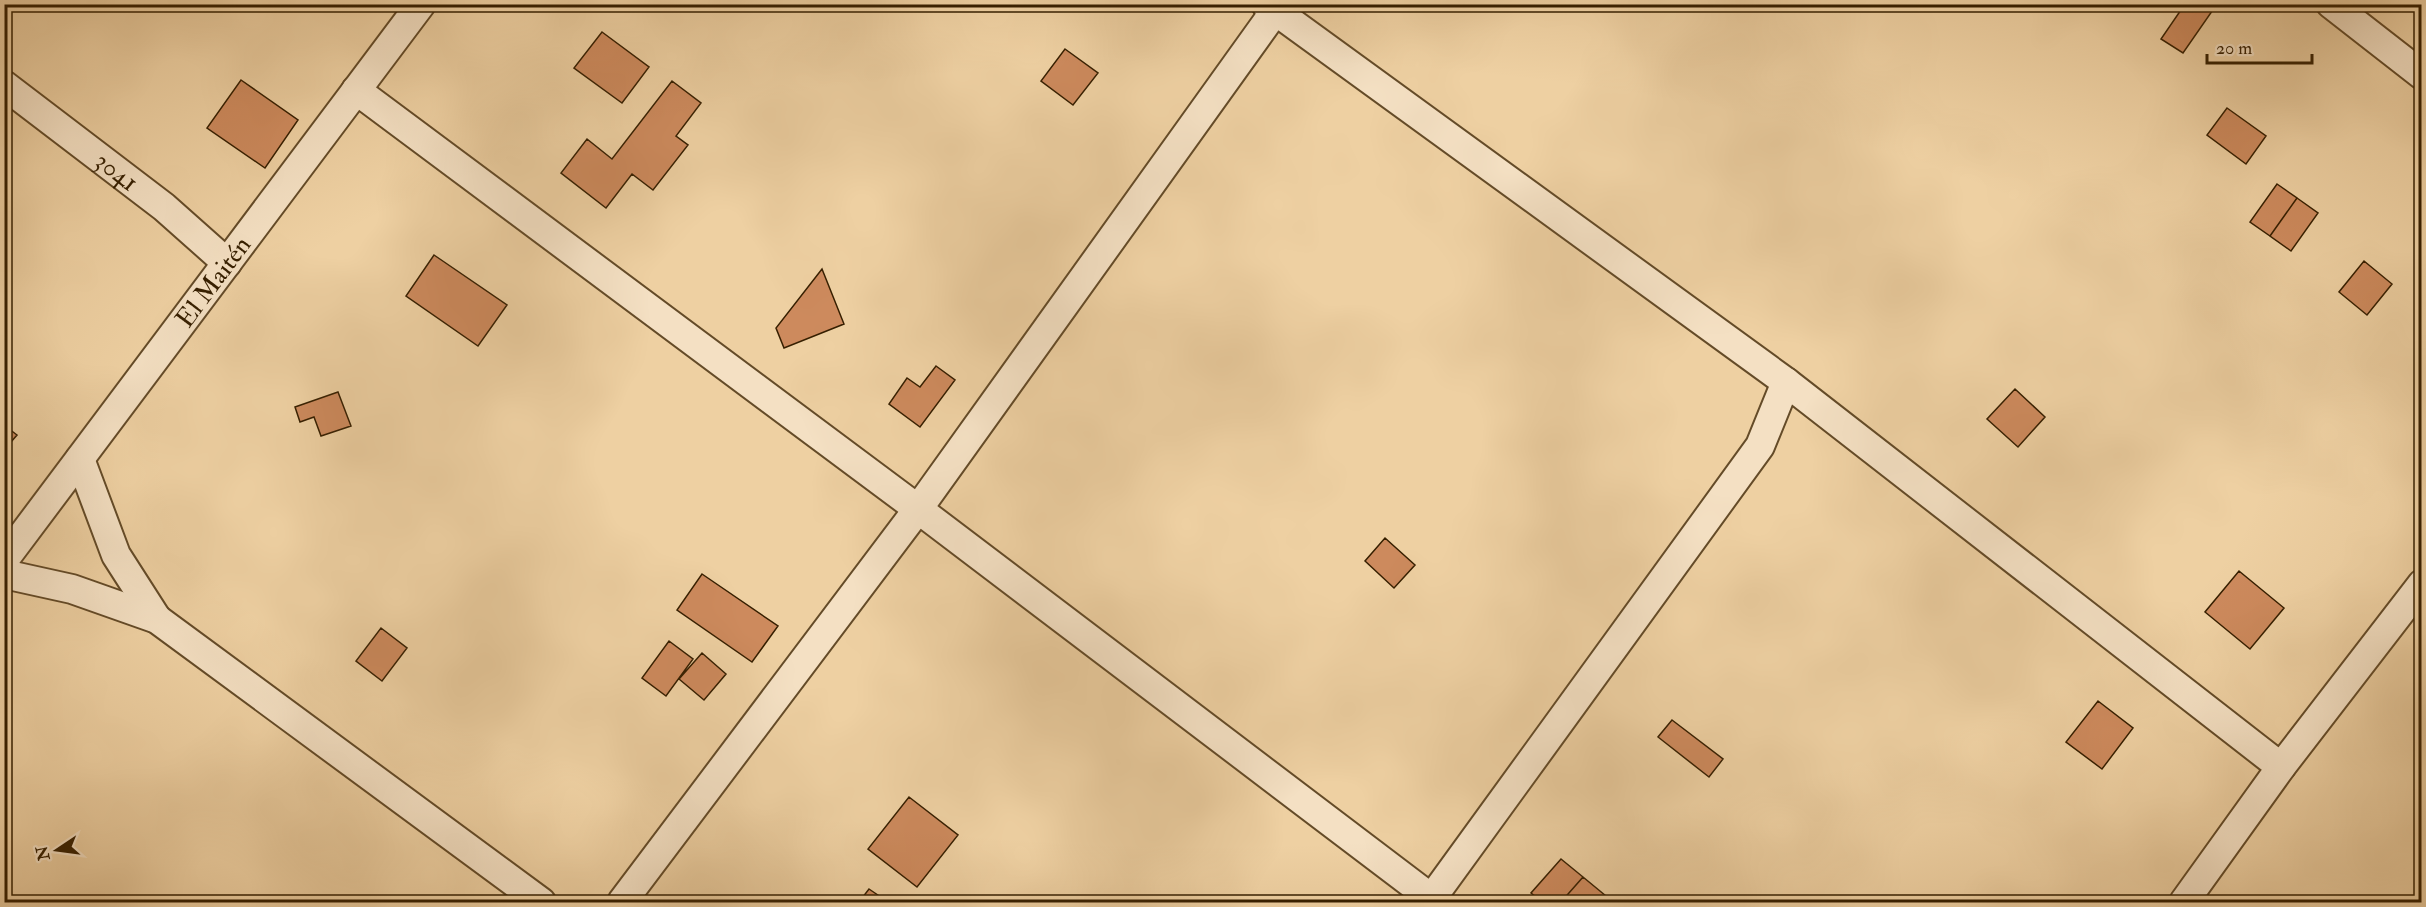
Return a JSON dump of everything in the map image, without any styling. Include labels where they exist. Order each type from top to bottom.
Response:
[{"type":"street","name":"El Maitén","points":[[4,560],[421,4]]},
{"type":"street","points":[[2331,4],[2421,75]]},
{"type":"street","points":[[622,903],[918,509],[1270,8],[1786,382],[2281,767]]},
{"type":"street","name":"3041","points":[[4,85],[164,207],[227,263]]},
{"type":"street","points":[[356,90],[918,509],[1432,901],[1760,446],[1786,382]]},
{"type":"street","points":[[80,459],[116,555],[157,619]]},
{"type":"street","points":[[4,574],[72,589],[157,619],[541,903]]},
{"type":"street","points":[[2184,903],[2281,767],[2421,584]]},
{"type":"building","points":[[2185,4],[2217,4],[2183,53],[2161,39]]},
{"type":"building","points":[[602,32],[649,67],[622,103],[574,68]]},
{"type":"building","points":[[1065,49],[1098,73],[1073,105],[1041,81]]},
{"type":"building","points":[[241,80],[298,120],[265,168],[207,128]]},
{"type":"building","points":[[672,81],[701,103],[676,136],[688,145],[653,190],[632,174],[606,208],[561,173],[587,139],[612,159]]},
{"type":"building","points":[[2227,108],[2266,136],[2246,164],[2207,135]]},
{"type":"building","points":[[2277,184],[2297,198],[2270,236],[2250,222]]},
{"type":"building","points":[[2297,198],[2318,213],[2291,251],[2270,236]]},
{"type":"building","points":[[434,255],[507,305],[478,346],[406,296]]},
{"type":"building","points":[[2364,261],[2392,284],[2367,315],[2339,292]]},
{"type":"building","points":[[822,269],[844,324],[784,348],[776,328]]},
{"type":"building","points":[[936,366],[955,380],[920,427],[889,404],[907,378],[920,387]]},
{"type":"building","points":[[2015,389],[2045,417],[2018,447],[1987,419]]},
{"type":"building","points":[[338,392],[351,426],[321,436],[314,417],[300,422],[295,407]]},
{"type":"building","points":[[4,425],[17,435],[4,450]]},
{"type":"building","points":[[1385,538],[1415,565],[1394,588],[1365,561]]},
{"type":"building","points":[[2239,571],[2284,608],[2250,649],[2205,612]]},
{"type":"building","points":[[702,574],[778,626],[752,662],[677,610]]},
{"type":"building","points":[[381,628],[407,648],[382,681],[356,661]]},
{"type":"building","points":[[669,641],[693,659],[666,696],[642,678]]},
{"type":"building","points":[[702,653],[726,674],[704,700],[679,679]]},
{"type":"building","points":[[2098,701],[2133,728],[2102,769],[2066,742]]},
{"type":"building","points":[[1672,720],[1723,759],[1709,777],[1658,737]]},
{"type":"building","points":[[909,797],[958,835],[917,887],[868,849]]},
{"type":"building","points":[[1561,859],[1583,877],[1561,902],[1542,902],[1531,893]]},
{"type":"building","points":[[1583,877],[1606,896],[1600,902],[1561,902]]},
{"type":"building","points":[[869,889],[888,902],[859,902]]}]
